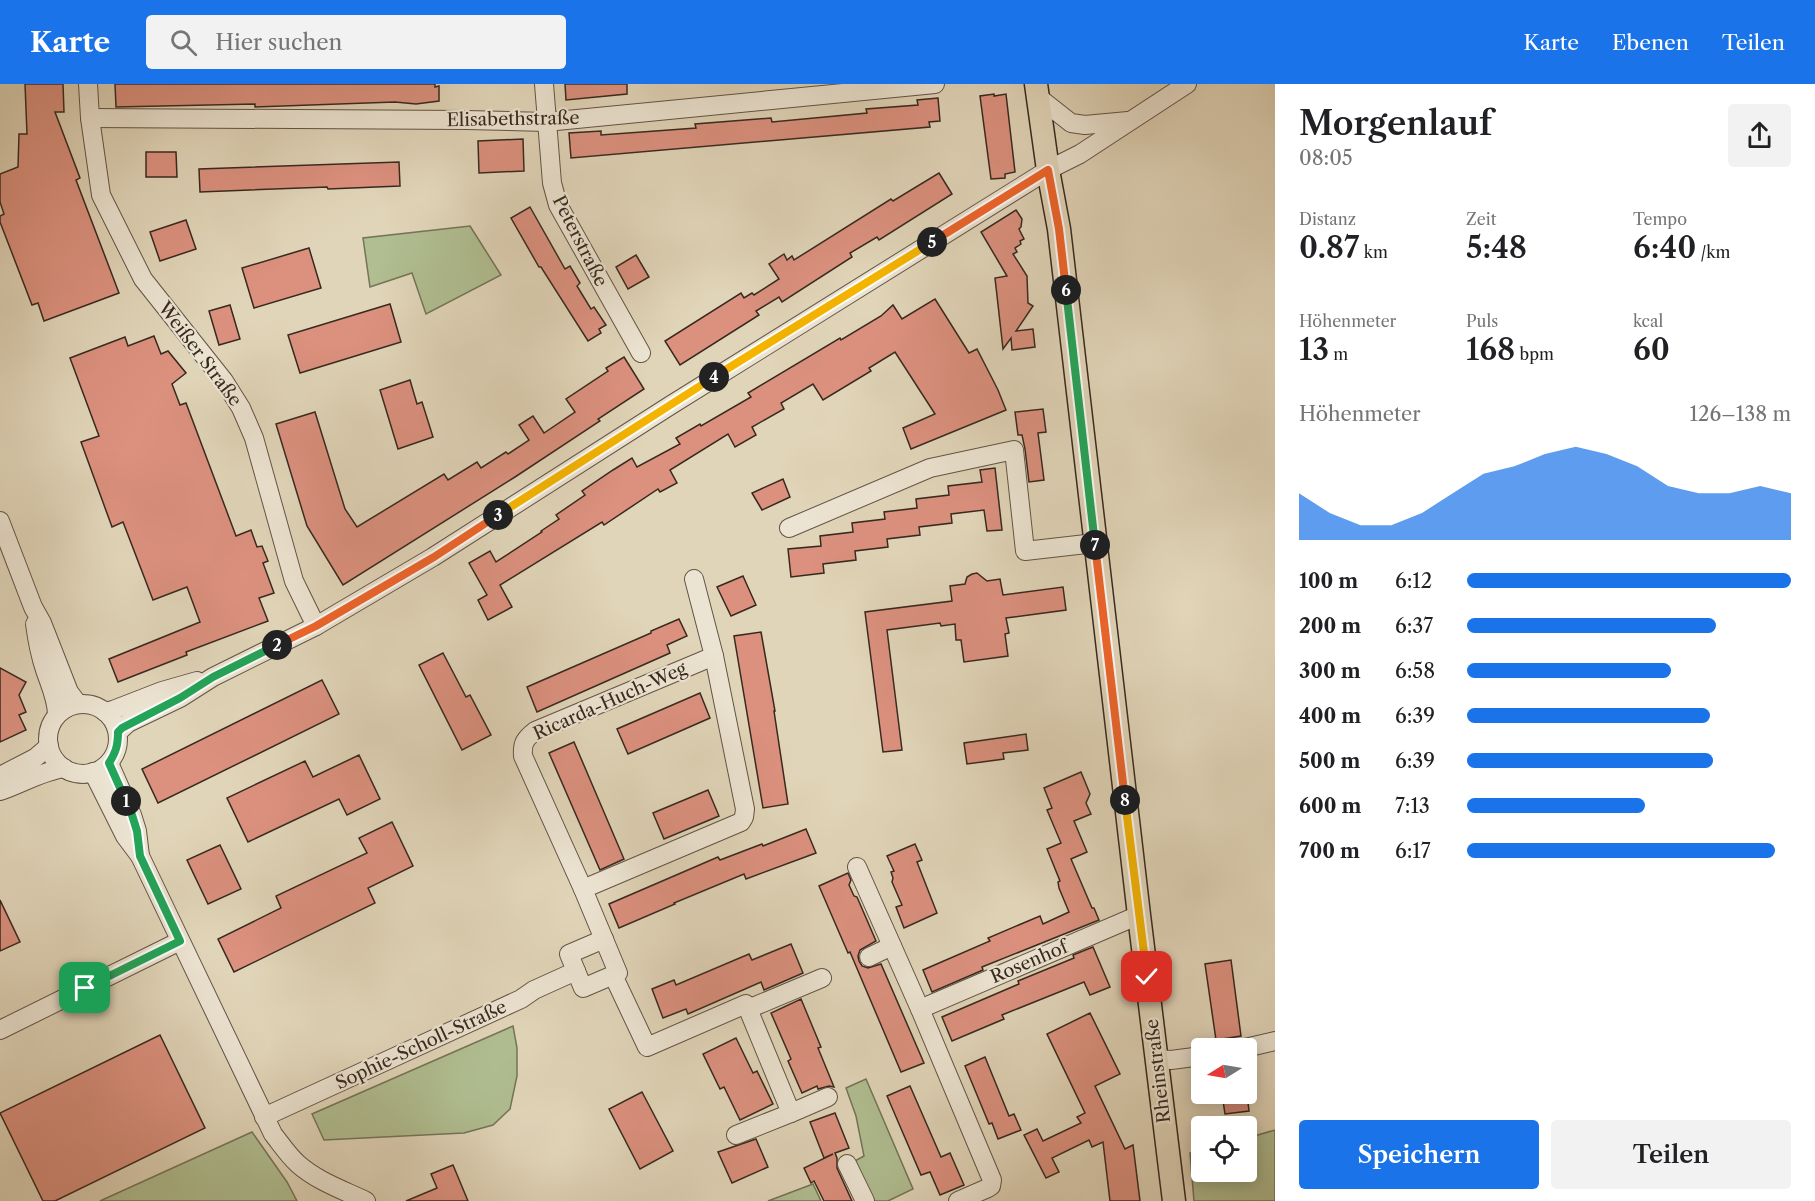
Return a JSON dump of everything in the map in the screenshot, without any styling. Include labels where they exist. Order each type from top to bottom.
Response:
[{"type":"main road","name":"Rheinstraße","points":[[1037,91],[1059,229],[1138,915],[1174,1201]]},
{"type":"street","name":"Weißer Straße","points":[[88,84],[90,118],[101,195],[143,279],[224,381],[241,408],[254,438],[294,581],[316,626]]},
{"type":"street","name":"Peterstraße","points":[[544,84],[552,183],[558,206],[641,353]]},
{"type":"street","name":"Elisabethstraße","points":[[90,118],[546,122],[934,84]]},
{"type":"street","points":[[118,732],[128,723],[180,698],[213,677],[316,626],[434,557],[671,405],[1048,170],[1080,154],[1187,84]]},
{"type":"street","points":[[1037,91],[1071,123],[1085,125],[1130,121]]},
{"type":"street","points":[[789,528],[930,468],[1014,450],[1025,551],[1095,543]]},
{"type":"street","points":[[0,521],[69,692],[78,704]]},
{"type":"street","points":[[583,889],[741,822],[744,817],[745,809],[714,656],[694,579]]},
{"type":"street","points":[[33,607],[37,642],[57,705],[57,715]]},
{"type":"street","name":"Ricarda-Huch-Weg","points":[[604,939],[523,756],[522,746],[526,738],[535,731],[714,656]]},
{"type":"street","points":[[105,712],[162,691],[213,677]]},
{"type":"street","points":[[78,704],[89,704],[105,712],[114,722],[118,732],[115,754],[109,763],[93,772],[82,774],[64,768],[57,762],[49,746],[50,727],[57,715],[68,707],[78,704]]},
{"type":"street","points":[[0,776],[36,758],[49,746]]},
{"type":"street","points":[[109,763],[132,815],[137,831],[140,856]]},
{"type":"street","points":[[0,791],[53,769],[64,768]]},
{"type":"street","points":[[93,772],[125,836],[140,856],[273,1134],[299,1166],[366,1201]]},
{"type":"street","points":[[857,867],[942,1059],[992,1180],[988,1188],[958,1201]]},
{"type":"street","name":"Rosenhof","points":[[920,1009],[1138,915]]},
{"type":"street","points":[[604,939],[618,973],[583,988],[576,971],[569,954],[604,939]]},
{"type":"street","points":[[0,1029],[180,941]]},
{"type":"street","points":[[868,957],[892,946]]},
{"type":"street","name":"Sophie-Scholl-Straße","points":[[264,1117],[521,999],[534,990],[576,971]]},
{"type":"street","points":[[613,975],[647,1047],[746,1004],[791,1113]]},
{"type":"street","points":[[748,1009],[822,978]]},
{"type":"street","points":[[1257,1045],[1275,1041]]},
{"type":"street","points":[[1157,1059],[1191,1057]]},
{"type":"street","points":[[736,1135],[828,1097]]},
{"type":"street","points":[[847,1164],[865,1201]]},
{"type":"green space","points":[[470,226],[501,275],[426,314],[412,273],[370,287],[363,238]]},
{"type":"green space","points":[[513,1026],[517,1048],[517,1076],[510,1109],[493,1125],[464,1133],[324,1140],[312,1114]]},
{"type":"green space","points":[[866,1079],[913,1189],[888,1201],[870,1201],[851,1163],[864,1156],[856,1116],[846,1088]]},
{"type":"green space","points":[[1275,1130],[1275,1201],[1194,1201],[1192,1182],[1257,1182],[1257,1135]]},
{"type":"green space","points":[[252,1132],[287,1182],[297,1201],[100,1201]]},
{"type":"green space","points":[[813,1184],[821,1201],[768,1201]]},
{"type":"building","points":[[25,84],[63,84],[64,112],[55,112],[80,178],[76,180],[119,293],[44,321],[38,303],[32,305],[0,222],[0,216],[4,214],[0,202],[0,174],[18,167],[19,134],[27,134]]},
{"type":"building","points":[[115,84],[435,84],[435,87],[439,86],[439,101],[416,104],[395,102],[255,107],[255,104],[116,107]]},
{"type":"building","points":[[565,84],[627,84],[627,94],[566,100]]},
{"type":"building","points":[[994,94],[994,96],[1006,94],[1015,172],[1005,174],[1005,178],[991,179],[980,96]]},
{"type":"building","points":[[938,98],[940,121],[929,122],[930,127],[571,158],[569,133],[601,131],[601,135],[696,128],[695,124],[771,118],[772,122],[867,113],[866,109],[918,105],[917,100]]},
{"type":"building","points":[[523,139],[524,171],[479,173],[478,141]]},
{"type":"building","points":[[146,152],[176,152],[177,177],[146,177]]},
{"type":"building","points":[[399,162],[400,186],[200,192],[199,169]]},
{"type":"building","points":[[939,173],[952,194],[879,240],[877,237],[850,253],[852,257],[782,302],[779,297],[756,311],[759,315],[680,365],[665,341],[741,293],[744,298],[752,293],[754,295],[779,279],[769,264],[784,254],[787,260],[792,256],[794,260],[891,199],[893,201]]},
{"type":"building","points":[[530,207],[565,269],[570,266],[580,283],[577,286],[591,309],[594,307],[606,325],[599,329],[601,333],[588,341],[539,267],[511,218]]},
{"type":"building","points":[[1016,210],[1022,219],[1019,229],[1024,239],[1015,248],[1017,252],[1013,254],[1027,276],[1028,303],[1033,306],[1016,331],[1033,329],[1035,347],[1012,350],[1011,338],[1003,349],[995,278],[1007,276],[981,232]]},
{"type":"building","points":[[186,220],[196,249],[160,261],[150,232]]},
{"type":"building","points":[[309,248],[321,288],[254,308],[242,268]]},
{"type":"building","points":[[636,255],[649,277],[628,289],[616,267]]},
{"type":"building","points":[[935,299],[969,353],[977,349],[1006,410],[911,449],[903,428],[935,414],[895,352],[869,368],[871,371],[823,400],[813,384],[781,403],[784,409],[752,427],[756,435],[735,447],[728,434],[670,470],[677,483],[660,492],[658,489],[604,525],[602,522],[500,585],[512,607],[488,620],[478,600],[487,595],[469,563],[490,551],[496,562],[559,519],[556,515],[585,495],[582,491],[613,470],[632,458],[637,467],[680,444],[676,438],[751,397],[748,393],[881,316],[893,305],[902,319]]},
{"type":"building","points":[[390,304],[401,342],[300,373],[288,335]]},
{"type":"building","points":[[230,305],[240,339],[219,345],[209,311]]},
{"type":"building","points":[[154,336],[161,354],[168,351],[186,373],[172,384],[180,405],[186,403],[236,536],[251,530],[257,547],[262,546],[268,561],[263,563],[274,593],[259,598],[268,621],[186,652],[187,655],[118,682],[109,659],[200,622],[187,587],[153,600],[123,522],[112,527],[81,442],[99,436],[70,358],[125,337],[128,346]]},
{"type":"building","points":[[624,357],[644,389],[515,477],[343,585],[307,526],[276,424],[315,412],[345,509],[357,527],[444,474],[448,480],[477,462],[481,468],[506,452],[508,454],[529,440],[519,425],[533,416],[544,433],[575,412],[566,399],[608,371],[606,368]]},
{"type":"building","points":[[410,380],[417,404],[422,402],[433,437],[398,449],[380,390]]},
{"type":"building","points":[[1043,409],[1046,432],[1038,433],[1044,480],[1029,482],[1025,449],[1022,435],[1018,435],[1015,412]]},
{"type":"building","points":[[995,468],[1002,530],[987,531],[984,510],[951,514],[952,523],[919,527],[920,535],[887,539],[888,547],[855,551],[856,560],[823,564],[824,573],[791,577],[788,549],[821,546],[820,536],[853,532],[852,523],[885,519],[884,512],[917,508],[916,499],[949,495],[948,486],[982,482],[980,470]]},
{"type":"building","points":[[783,479],[790,497],[762,510],[752,493]]},
{"type":"building","points":[[977,573],[987,581],[1000,579],[1003,595],[1063,587],[1066,610],[1006,618],[1009,633],[1005,634],[1008,656],[964,662],[961,640],[956,640],[955,624],[941,626],[940,623],[887,630],[902,750],[883,752],[865,612],[952,601],[950,586],[965,584],[967,577]]},
{"type":"building","points":[[743,576],[756,605],[731,616],[717,587]]},
{"type":"building","points":[[679,619],[687,636],[667,645],[670,653],[537,712],[527,687]]},
{"type":"building","points":[[761,632],[788,804],[763,808],[734,636]]},
{"type":"building","points":[[443,653],[466,697],[470,695],[491,735],[462,750],[419,665]]},
{"type":"building","points":[[0,668],[26,682],[19,695],[26,712],[19,715],[26,730],[0,742]]},
{"type":"building","points":[[322,680],[339,714],[158,803],[142,769]]},
{"type":"building","points":[[700,693],[710,718],[628,754],[617,729]]},
{"type":"building","points":[[1026,734],[1028,750],[1003,753],[1004,759],[967,764],[964,743]]},
{"type":"building","points":[[574,742],[624,859],[600,870],[549,753]]},
{"type":"building","points":[[359,755],[380,799],[347,815],[339,799],[248,842],[227,798],[305,761],[313,777]]},
{"type":"building","points":[[1081,772],[1090,794],[1086,803],[1091,814],[1074,821],[1087,852],[1071,859],[1099,920],[982,967],[983,970],[932,992],[923,970],[990,941],[988,938],[1040,916],[1043,924],[1069,912],[1047,849],[1061,843],[1047,810],[1052,808],[1044,788]]},
{"type":"building","points":[[708,790],[719,816],[664,839],[653,813]]},
{"type":"building","points":[[392,822],[413,866],[368,888],[375,903],[234,972],[218,939],[281,908],[276,896],[367,853],[359,838]]},
{"type":"building","points":[[806,829],[816,853],[746,879],[744,874],[619,928],[609,904],[718,857],[720,860]]},
{"type":"building","points":[[915,844],[922,860],[917,862],[937,913],[904,928],[896,907],[902,905],[892,882],[891,872],[894,871],[887,856]]},
{"type":"building","points":[[220,845],[241,889],[208,904],[187,860]]},
{"type":"building","points":[[848,873],[851,880],[849,885],[854,896],[857,897],[876,941],[860,950],[859,961],[862,966],[868,968],[881,964],[924,1063],[901,1072],[819,886]]},
{"type":"building","points":[[0,900],[20,942],[0,951]]},
{"type":"building","points":[[791,944],[803,973],[764,990],[761,982],[688,1014],[686,1009],[663,1018],[652,989],[674,980],[676,985],[749,954],[752,960]]},
{"type":"building","points":[[1093,947],[1110,987],[1090,995],[1084,982],[1002,1015],[1004,1019],[952,1041],[942,1017],[1019,984],[1018,981],[1074,958],[1073,955]]},
{"type":"building","points":[[1231,960],[1241,1036],[1216,1038],[1205,964]]},
{"type":"building","points":[[801,999],[821,1047],[818,1048],[834,1087],[818,1089],[817,1086],[802,1093],[788,1061],[791,1059],[771,1013]]},
{"type":"building","points":[[1090,1013],[1120,1074],[1095,1086],[1125,1149],[1133,1145],[1140,1201],[1110,1201],[1103,1142],[1092,1147],[1089,1140],[1052,1158],[1059,1172],[1046,1178],[1024,1135],[1037,1129],[1043,1141],[1081,1123],[1077,1117],[1085,1113],[1047,1034]]},
{"type":"building","points":[[160,1035],[205,1128],[55,1201],[43,1201],[0,1113]]},
{"type":"building","points":[[736,1038],[753,1073],[757,1071],[773,1104],[740,1120],[724,1087],[720,1089],[703,1054]]},
{"type":"building","points":[[985,1057],[1009,1116],[1014,1114],[1021,1130],[998,1139],[992,1123],[989,1124],[965,1066]]},
{"type":"building","points":[[910,1086],[941,1157],[950,1153],[964,1185],[940,1195],[930,1172],[921,1175],[887,1096]]},
{"type":"building","points":[[642,1092],[673,1151],[640,1169],[609,1109]]},
{"type":"building","points":[[1224,1104],[1248,1104],[1249,1111],[1225,1114]]},
{"type":"building","points":[[835,1113],[849,1148],[835,1153],[837,1168],[852,1201],[824,1201],[814,1181],[811,1183],[804,1168],[833,1154],[824,1158],[810,1122]]},
{"type":"building","points":[[756,1139],[768,1167],[732,1183],[718,1152]]},
{"type":"building","points":[[453,1165],[468,1201],[406,1201],[437,1188],[431,1174]]},
{"type":"route","points":[[85,988],[180,941],[140,856],[137,831],[132,815],[109,763],[115,754],[118,732],[122,728],[180,698],[213,677],[316,626],[434,557],[671,405],[1048,170],[1059,229],[1147,977]]}]
